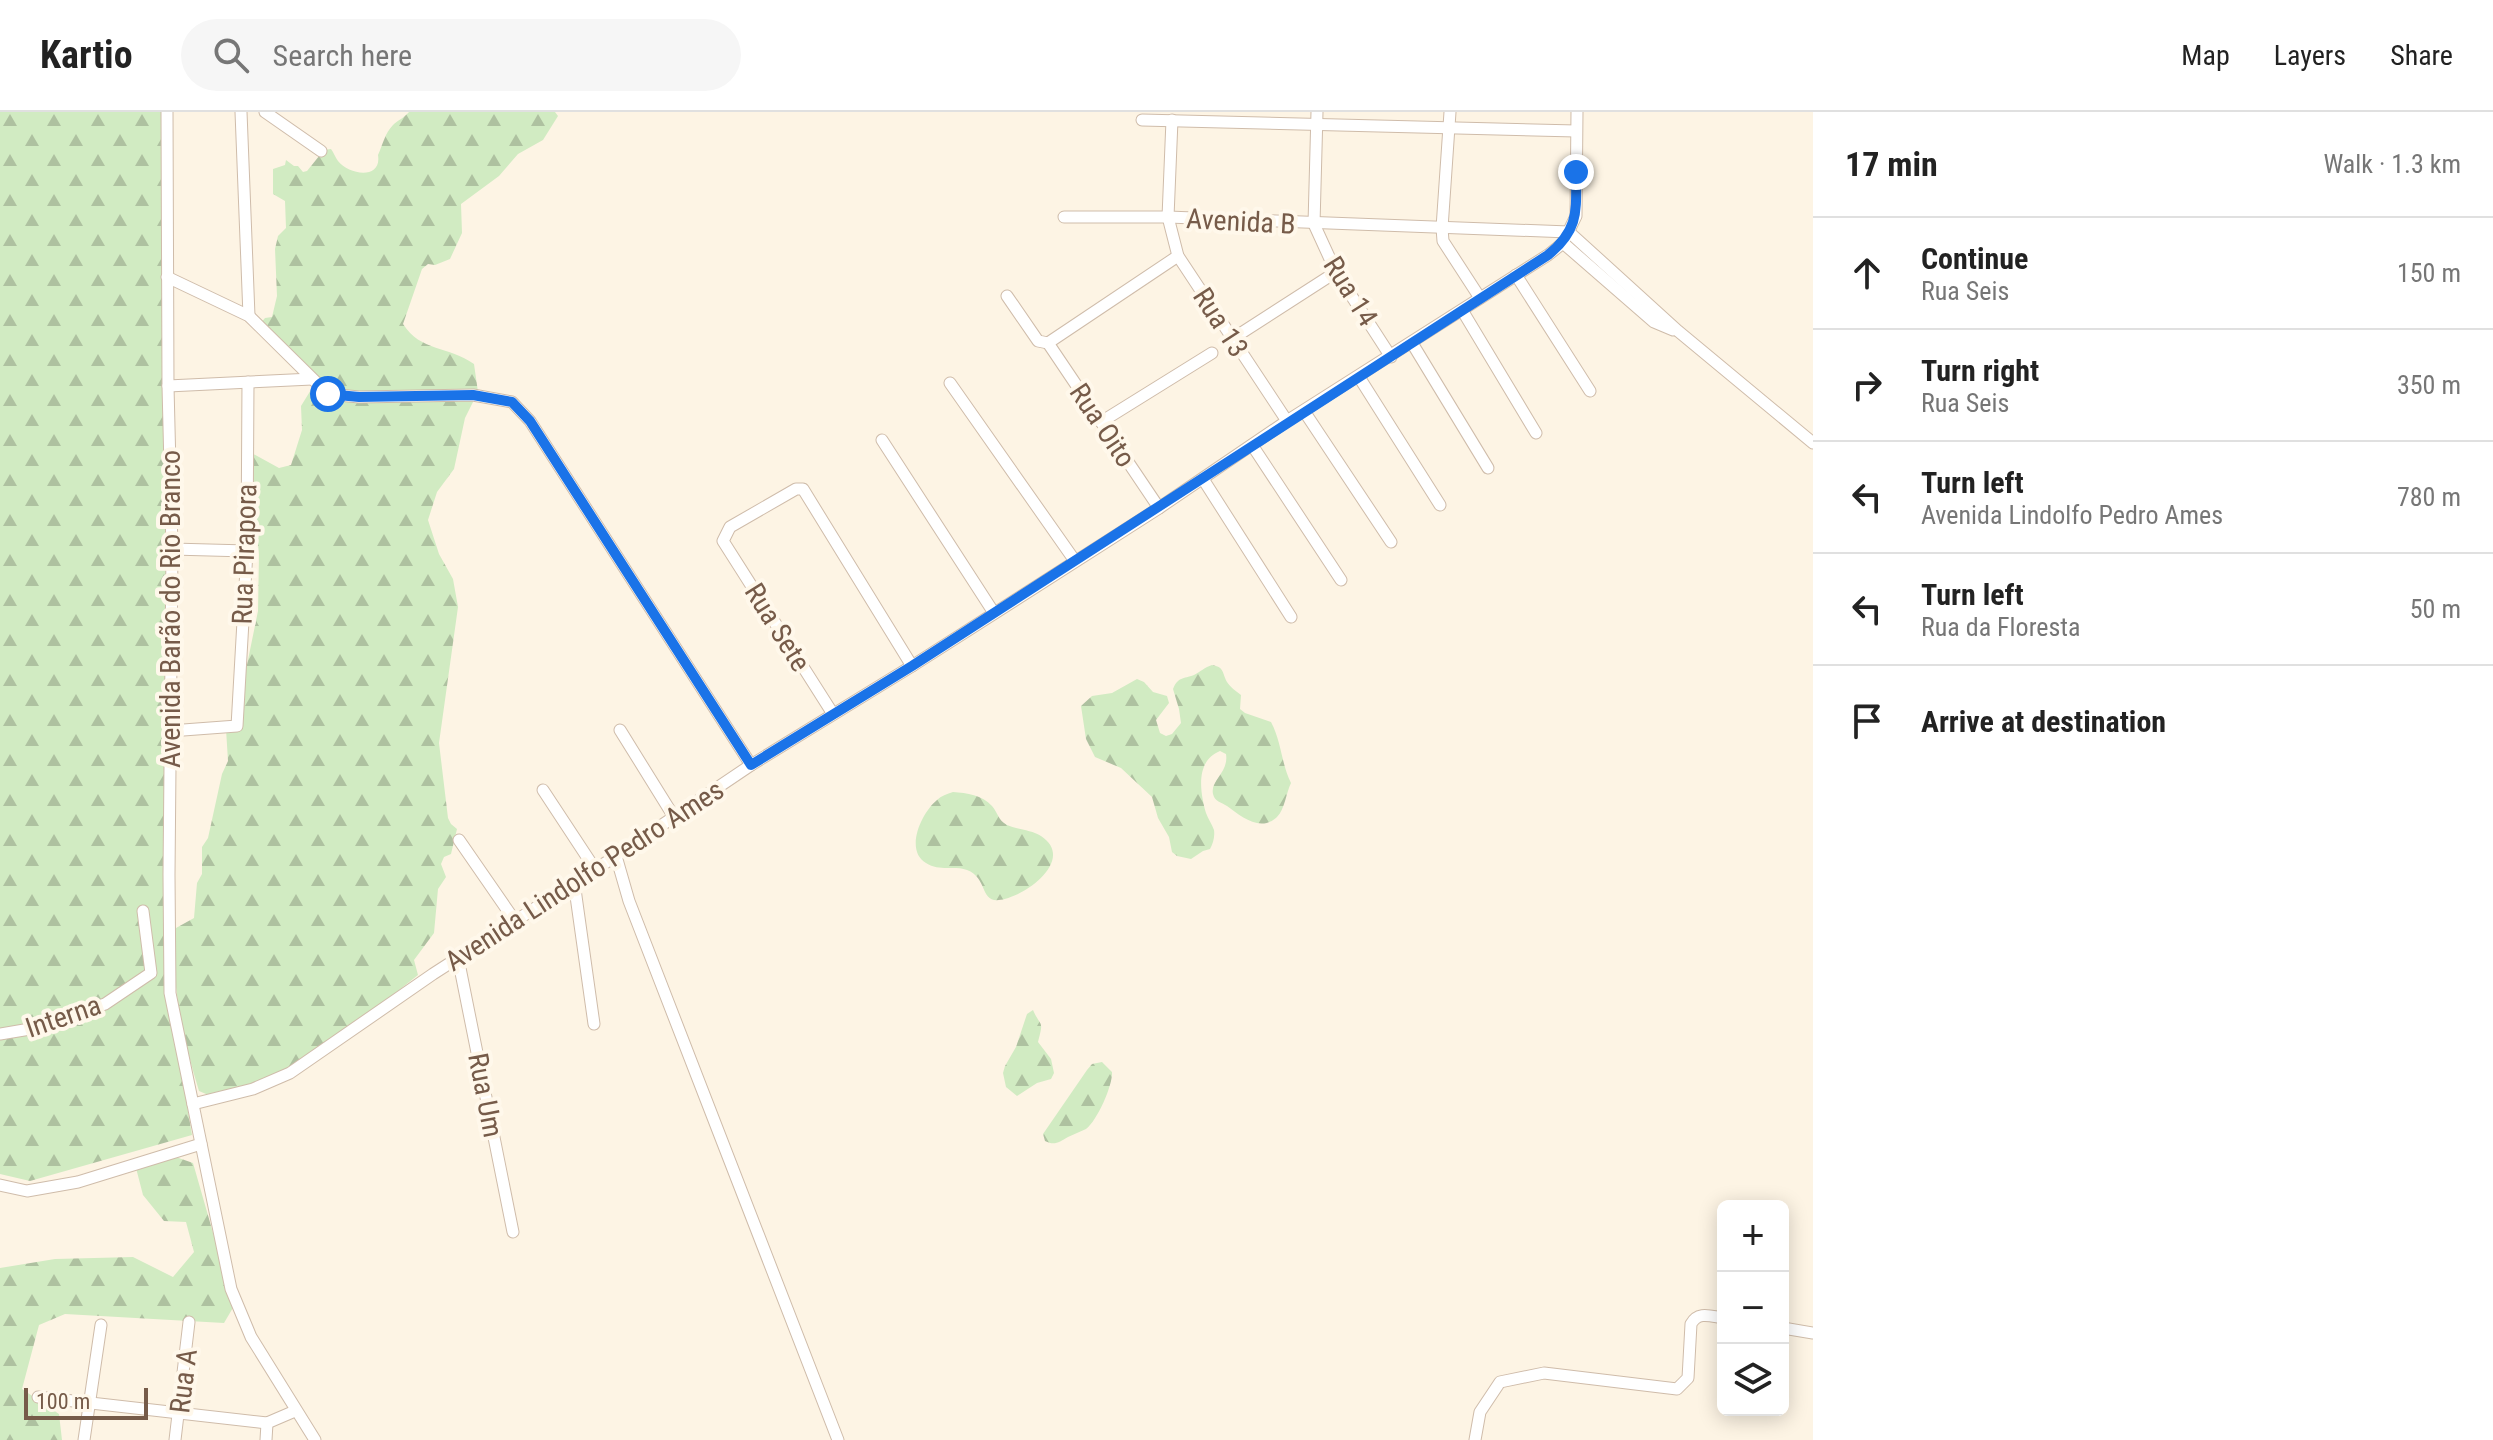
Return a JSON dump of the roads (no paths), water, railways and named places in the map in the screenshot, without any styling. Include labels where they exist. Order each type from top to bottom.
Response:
[{"type":"street","name":"Avenida Barão do Rio Branco","points":[[167,112],[172,549],[170,993],[231,1289],[251,1337],[315,1440]]},
{"type":"street","points":[[241,112],[249,316]]},
{"type":"street","points":[[265,112],[321,151]]},
{"type":"street","points":[[1314,224],[1317,112]]},
{"type":"street","points":[[1450,112],[1443,241],[1480,298]]},
{"type":"street","points":[[1577,112],[1576,216],[1566,238],[1654,322],[1663,328],[1678,331],[1813,443]]},
{"type":"street","points":[[1142,120],[1576,131]]},
{"type":"street","name":"Rua 13","points":[[1172,120],[1168,217],[1178,256],[1287,421]]},
{"type":"street","points":[[1064,217],[1168,217]]},
{"type":"street","name":"Avenida B","points":[[1168,217],[1442,228],[1566,238]]},
{"type":"street","name":"Rua 14","points":[[1314,224],[1336,272],[1391,357]]},
{"type":"street","name":"Avenida Lindolfo Pedro Ames","points":[[193,1104],[253,1089],[290,1073],[751,765],[1159,508],[1287,421],[1516,275],[1566,238]]},
{"type":"street","points":[[1048,343],[1178,256]]},
{"type":"street","points":[[1232,339],[1336,272]]},
{"type":"street","points":[[1516,275],[1590,391]]},
{"type":"street","points":[[167,277],[249,316],[328,394],[359,397],[473,395],[512,402],[530,421],[751,765]]},
{"type":"street","name":"Rua Oito","points":[[1007,296],[1038,341],[1048,343],[1159,508]]},
{"type":"street","points":[[1462,310],[1536,433]]},
{"type":"street","points":[[1412,343],[1488,468]]},
{"type":"street","points":[[1101,422],[1212,353]]},
{"type":"street","points":[[1359,377],[1440,505]]},
{"type":"street","points":[[168,386],[312,379]]},
{"type":"street","name":"Rua Pirapora","points":[[170,731],[237,726],[247,551],[248,382]]},
{"type":"street","points":[[950,383],[1075,561]]},
{"type":"street","points":[[1304,411],[1391,542]]},
{"type":"street","points":[[882,440],[994,613]]},
{"type":"street","points":[[1252,445],[1341,580]]},
{"type":"street","points":[[1203,479],[1291,617]]},
{"type":"street","name":"Rua Sete","points":[[833,714],[723,541],[730,527],[796,489],[803,489],[912,666]]},
{"type":"street","points":[[172,549],[247,551]]},
{"type":"street","points":[[620,730],[674,817]]},
{"type":"street","points":[[543,790],[595,869]]},
{"type":"street","points":[[459,840],[515,921]]},
{"type":"street","points":[[616,856],[629,901],[838,1440]]},
{"type":"street","points":[[574,882],[594,1024]]},
{"type":"street","name":"Interna","points":[[0,1034],[18,1033],[62,1015],[105,1004],[151,973],[143,911]]},
{"type":"street","name":"Rua Um","points":[[458,958],[513,1232]]},
{"type":"street","points":[[0,1185],[27,1191],[78,1182],[201,1144]]},
{"type":"street","points":[[1475,1440],[1480,1412],[1500,1382],[1544,1373],[1677,1389],[1688,1378],[1691,1324],[1700,1315],[1717,1317]]},
{"type":"street","name":"Rua A","points":[[175,1440],[189,1322]]},
{"type":"street","points":[[84,1440],[101,1325]]},
{"type":"street","points":[[1789,1329],[1813,1333]]},
{"type":"street","points":[[38,1397],[267,1423],[295,1411]]},
{"type":"street","points":[[266,1440],[267,1423]]}]
